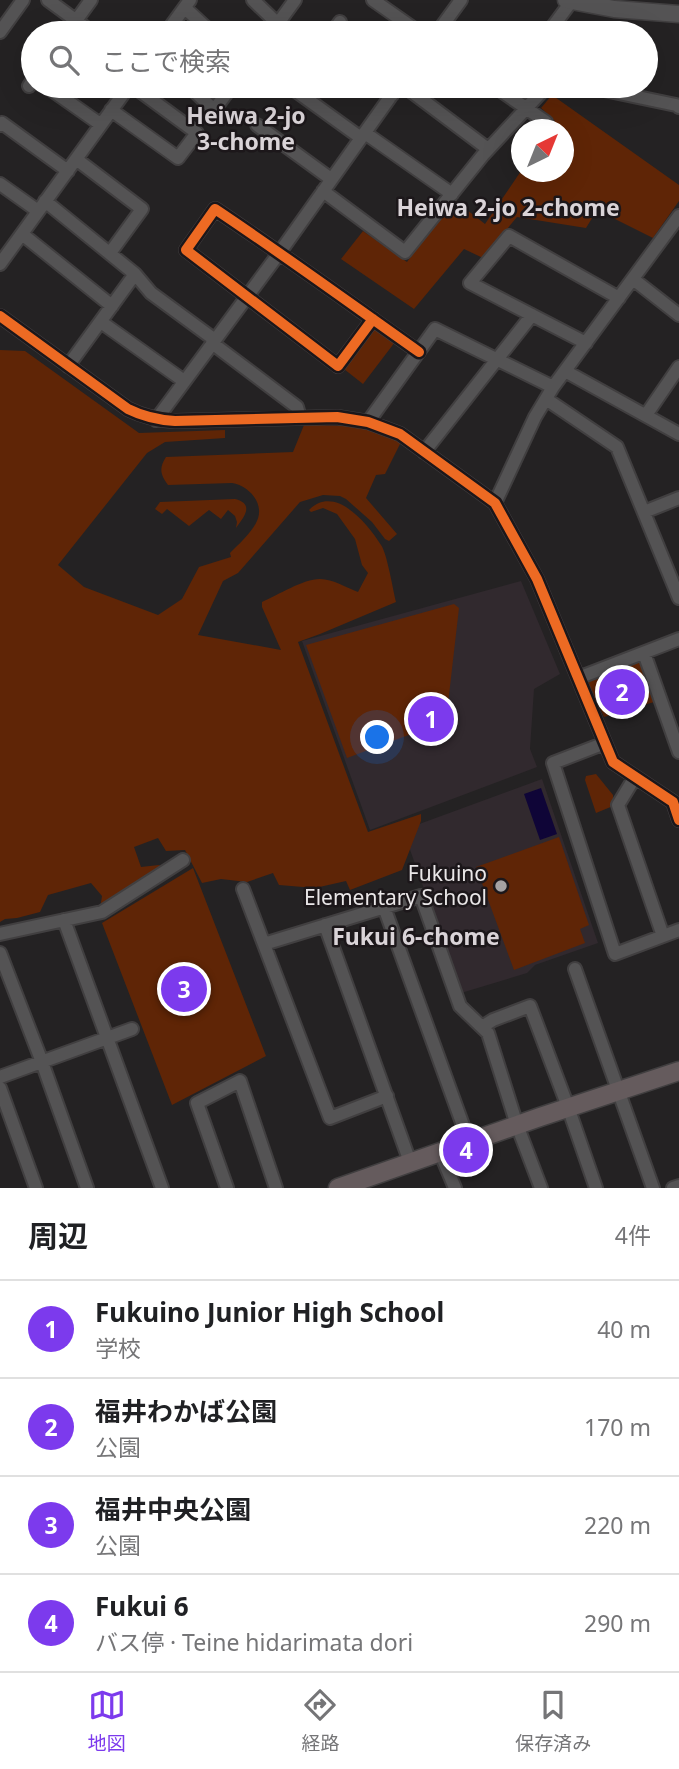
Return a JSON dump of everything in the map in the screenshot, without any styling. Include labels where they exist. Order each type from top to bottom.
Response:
[{"type":"main road","points":[[346,1187],[568,1107],[678,1075]]},
{"type":"street","points":[[1,29],[23,0]]},
{"type":"street","points":[[48,0],[76,21],[91,0]]},
{"type":"street","points":[[253,0],[268,21]]},
{"type":"street","points":[[280,21],[295,0]]},
{"type":"street","points":[[373,0],[404,21]]},
{"type":"street","points":[[446,21],[461,0]]},
{"type":"street","points":[[556,21],[569,1],[614,9],[679,14]]},
{"type":"street","points":[[175,21],[187,4],[202,21]]},
{"type":"street","points":[[63,98],[100,124]]},
{"type":"street","points":[[0,264],[4,250],[22,234],[121,98]]},
{"type":"street","points":[[111,110],[178,158],[197,133],[148,98]]},
{"type":"street","points":[[202,98],[214,110],[223,98]]},
{"type":"street","points":[[307,98],[452,194]]},
{"type":"street","points":[[156,420],[391,98]]},
{"type":"street","points":[[412,98],[488,149]]},
{"type":"street","points":[[511,98],[541,119]]},
{"type":"street","points":[[323,191],[405,252],[488,149],[536,98]]},
{"type":"street","points":[[642,98],[679,107]]},
{"type":"street","points":[[0,125],[2,123],[68,171]]},
{"type":"street","points":[[257,125],[331,179]]},
{"type":"street","points":[[76,159],[142,209],[110,253]]},
{"type":"street","points":[[0,184],[42,206],[110,253],[135,274],[151,293],[297,407],[300,418]]},
{"type":"street","points":[[373,319],[338,366],[186,250],[215,209],[280,252],[419,352]]},
{"type":"street","points":[[495,503],[535,417],[553,387],[679,216]]},
{"type":"street","points":[[22,234],[112,306]]},
{"type":"street","points":[[586,343],[470,283],[509,236],[619,298]]},
{"type":"street","points":[[68,366],[135,274]]},
{"type":"street","points":[[633,279],[679,315]]},
{"type":"street","points":[[424,452],[532,315]]},
{"type":"street","points":[[0,316],[128,409],[143,416],[176,422],[337,417],[368,422],[400,434],[495,503],[537,579],[613,762],[676,801],[679,820]]},
{"type":"street","points":[[101,321],[184,381]]},
{"type":"street","points":[[368,422],[435,329],[553,387]]},
{"type":"street","points":[[646,415],[679,367]]},
{"type":"street","points":[[565,371],[679,433]]},
{"type":"street","points":[[545,400],[617,447],[674,574],[679,598]]},
{"type":"street","points":[[644,512],[679,498]]},
{"type":"street","points":[[578,678],[679,639]]},
{"type":"street","points":[[644,653],[679,752]]},
{"type":"street","points":[[605,743],[552,763],[615,954],[679,930]]},
{"type":"street","points":[[635,777],[618,805],[663,936]]},
{"type":"street","points":[[0,934],[102,912],[183,860]]},
{"type":"street","points":[[243,889],[330,1118],[387,1096]]},
{"type":"street","points":[[264,944],[421,896],[460,1006],[488,1033],[517,1125],[541,1188]]},
{"type":"street","points":[[384,907],[469,1142]]},
{"type":"street","points":[[64,920],[162,1188]]},
{"type":"street","points":[[325,925],[411,1162]]},
{"type":"street","points":[[0,953],[87,1188]]},
{"type":"street","points":[[575,969],[653,1188]]},
{"type":"street","points":[[482,1027],[530,1006],[596,1188]]},
{"type":"street","points":[[0,1077],[132,1029]]},
{"type":"street","points":[[227,1188],[197,1103],[240,1081],[276,1188]]},
{"type":"street","points":[[0,1088],[36,1188]]},
{"type":"street","points":[[440,1152],[455,1188]]},
{"type":"street","points":[[673,1188],[679,1186]]},
{"type":"shaded area","points":[[549,98],[556,98],[679,185],[679,201],[653,238],[597,210],[586,228],[517,217],[483,258],[464,249],[414,309],[341,259],[363,231],[407,262],[453,199],[485,224],[514,182],[574,182],[574,119],[553,119],[541,108]]},
{"type":"shaded area","points":[[376,327],[395,342],[363,384],[344,369]]},
{"type":"shaded area","points":[[0,350],[25,351],[139,433],[225,430],[225,438],[165,442],[147,453],[58,565],[84,587],[158,615],[182,599],[199,567],[231,557],[230,553],[254,527],[259,516],[258,503],[250,492],[239,485],[168,485],[161,471],[166,457],[293,452],[304,425],[352,426],[380,432],[401,442],[385,474],[376,475],[366,498],[397,534],[389,541],[385,539],[372,522],[340,496],[323,495],[300,502],[238,573],[223,581],[198,635],[281,650],[262,602],[298,584],[320,579],[358,592],[368,573],[362,565],[355,539],[337,514],[323,508],[311,512],[309,510],[319,503],[329,501],[340,504],[350,509],[368,527],[383,549],[396,602],[298,642],[368,832],[421,814],[421,821],[402,870],[350,890],[346,881],[315,888],[279,885],[273,873],[247,882],[221,879],[202,883],[185,850],[166,851],[158,838],[134,847],[141,867],[159,865],[166,869],[100,909],[102,896],[91,883],[48,895],[40,912],[0,922]]},
{"type":"shaded area","points":[[235,499],[246,507],[236,528],[235,516],[228,510],[221,519],[209,510],[189,526],[167,509],[162,514],[155,509],[160,502]]},
{"type":"shaded area","points":[[521,581],[560,674],[534,689],[530,749],[537,767],[370,830],[302,641]]},
{"type":"shaded area","points":[[454,604],[459,608],[446,721],[347,758],[306,645]]},
{"type":"shaded area","points":[[641,662],[654,702],[604,717],[588,682]]},
{"type":"shaded area","points":[[596,774],[613,795],[613,806],[596,813],[585,780],[586,776]]},
{"type":"shaded area","name":"Fukuino Elementary School","points":[[542,779],[598,943],[535,965],[527,973],[461,993],[403,830]]},
{"type":"shaded area","points":[[541,788],[557,834],[540,840],[524,794]]},
{"type":"shaded area","points":[[559,837],[589,925],[580,929],[585,943],[514,970],[476,867]]},
{"type":"shaded area","points":[[193,868],[266,1056],[172,1105],[102,923]]},
{"type":"cycle path","points":[[373,319],[338,366],[186,250],[215,209],[292,262],[317,280],[343,298],[368,316],[394,334],[419,352]]},
{"type":"cycle path","points":[[0,316],[128,409],[140,414],[175,421],[337,417],[368,422],[400,434],[495,503],[537,579],[613,762],[673,802],[679,820]]},
{"type":"place","name":"福井わかば公園","points":[[622,692]]},
{"type":"place","name":"Fukuino Junior High School","points":[[431,719]]},
{"type":"place","name":"Fukuino Elementary School","points":[[501,886]]},
{"type":"place","name":"福井中央公園","points":[[184,989]]},
{"type":"place","name":"Fukui 6","points":[[466,1150]]},
{"type":"district","name":"Heiwa 2-jo 3-chome","points":[[246,129]]},
{"type":"district","name":"Heiwa 2-jo 2-chome","points":[[508,208]]},
{"type":"district","name":"Fukui 6-chome","points":[[416,937]]}]
